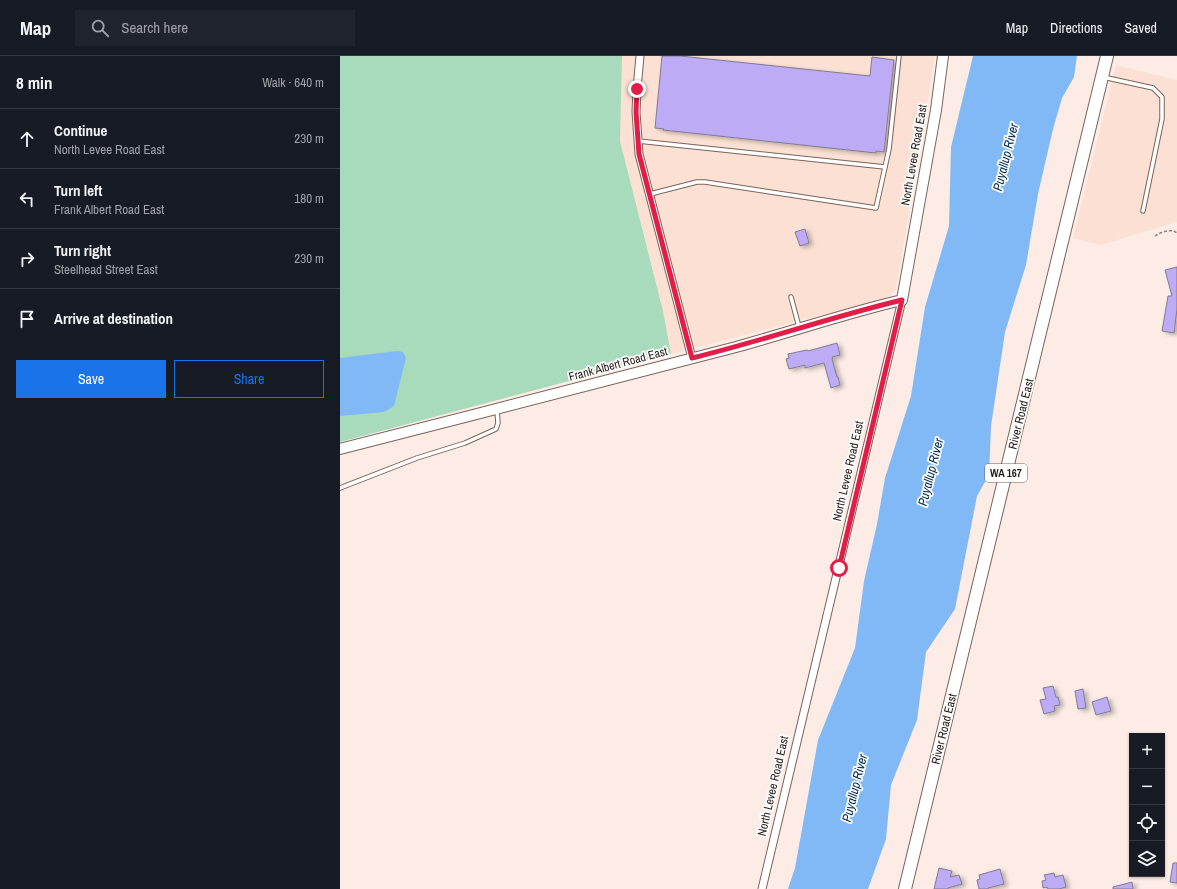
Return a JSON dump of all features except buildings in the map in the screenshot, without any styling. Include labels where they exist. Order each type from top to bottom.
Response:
[{"type":"main road","name":"River Road East","points":[[905,889],[1107,56]]},
{"type":"street","points":[[640,56],[636,112],[639,154],[692,358]]},
{"type":"street","name":"North Levee Road East","points":[[762,889],[902,300],[936,110],[943,56]]},
{"type":"street","name":"Frank Albert Road East","points":[[340,449],[749,343],[854,312],[902,300]]},
{"type":"lane","points":[[650,194],[697,182],[705,182],[876,208],[889,149],[899,56]]},
{"type":"lane","points":[[1102,77],[1153,88],[1162,97],[1162,119],[1142,211]]},
{"type":"lane","points":[[638,141],[885,167]]},
{"type":"lane","points":[[791,297],[799,328]]},
{"type":"lane","points":[[340,488],[417,458],[465,443],[496,430],[498,423],[497,409]]},
{"type":"path","points":[[1155,236],[1159,233],[1170,230],[1174,230],[1177,233]]},
{"type":"shaded area","points":[[622,56],[935,56],[896,290],[887,298],[671,354],[663,311],[620,141]]},
{"type":"shaded area","points":[[1116,65],[1177,80],[1177,222],[1100,245],[1073,238]]},
{"type":"green space","points":[[340,56],[622,56],[620,141],[663,311],[671,354],[340,442]]},
{"type":"water","name":"Puyallup River","points":[[973,56],[1077,56],[1074,77],[1062,98],[1053,129],[1038,194],[1026,265],[1005,332],[991,426],[989,475],[977,496],[955,609],[926,652],[917,720],[891,785],[886,839],[868,889],[788,889],[795,868],[818,740],[855,648],[864,581],[877,524],[885,478],[911,396],[925,307],[949,226],[951,147]]},
{"type":"water","points":[[397,351],[403,352],[406,358],[394,406],[384,412],[340,416],[340,358]]},
{"type":"route","points":[[637,89],[636,112],[639,154],[692,358],[854,312],[902,300],[839,568]]}]
